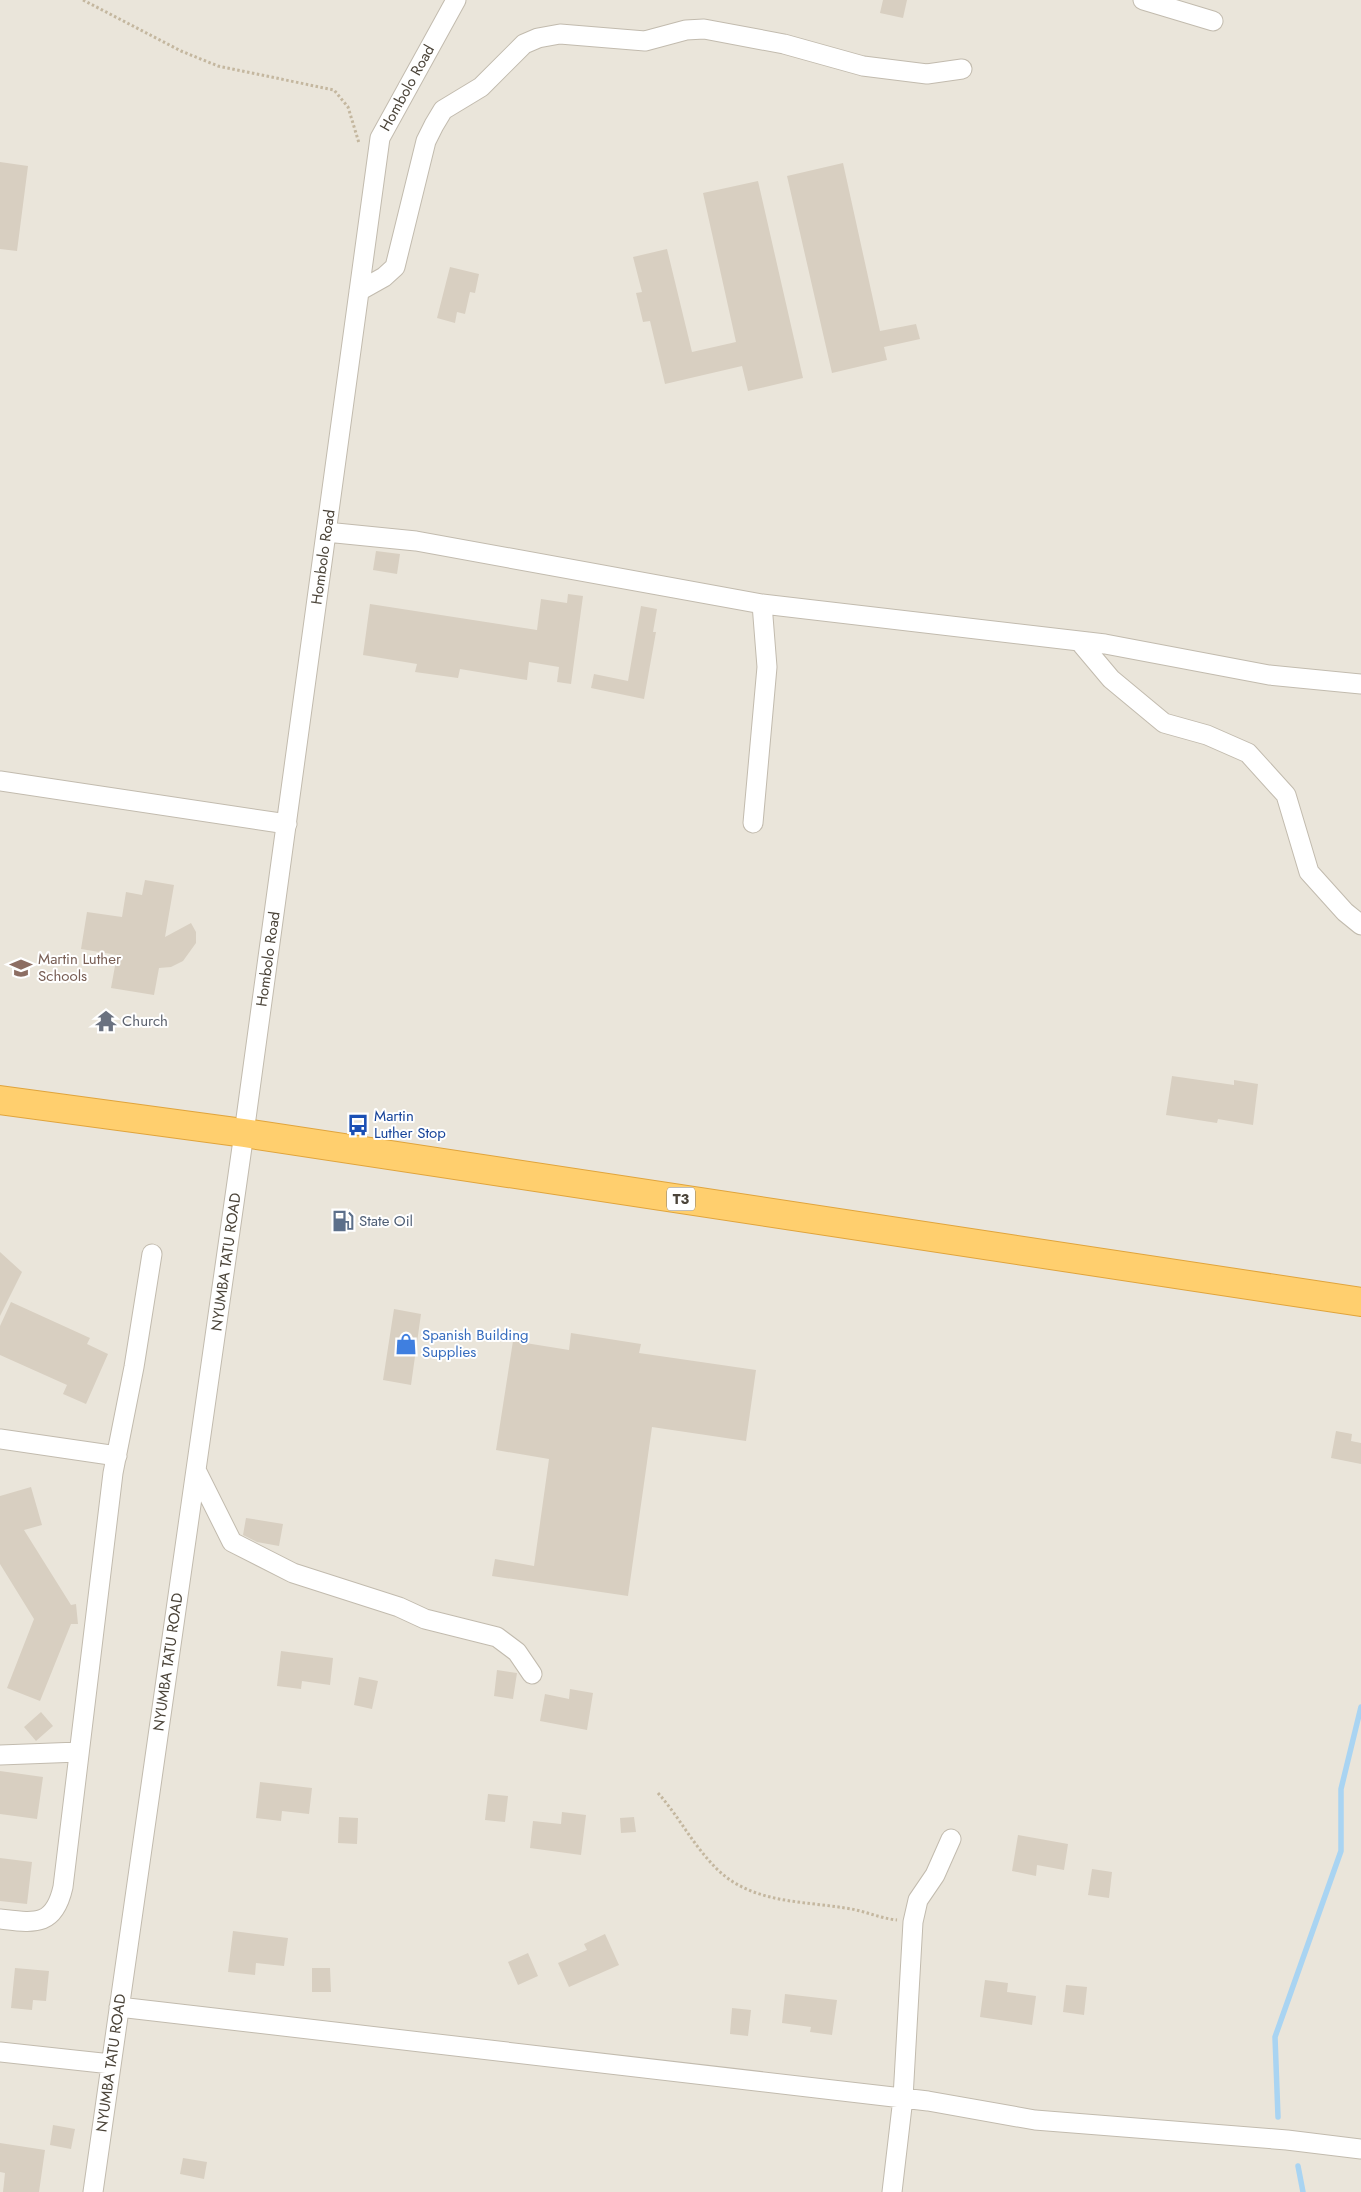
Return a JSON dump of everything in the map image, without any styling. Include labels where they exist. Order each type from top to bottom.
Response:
[{"type":"highway","name":"T3","points":[[0,1100],[244,1133],[1361,1302]]},
{"type":"street","name":"Hombolo Road","points":[[244,1133],[380,138],[456,0]]},
{"type":"street","points":[[1143,0],[1214,20]]},
{"type":"street","points":[[359,291],[384,277],[395,267],[426,141],[443,110],[481,86],[524,44],[538,38],[560,34],[645,41],[686,30],[704,29],[784,44],[863,66],[926,74],[962,69]]},
{"type":"street","points":[[326,532],[416,541],[762,604],[1105,644],[1269,675],[1361,684]]},
{"type":"street","points":[[753,823],[767,667],[762,604]]},
{"type":"street","points":[[1079,641],[1111,679],[1164,723],[1207,735],[1248,753],[1286,795],[1308,872],[1345,912],[1361,925]]},
{"type":"street","points":[[0,781],[286,824]]},
{"type":"street","name":"NYUMBA TATU ROAD","points":[[93,2192],[244,1133]]},
{"type":"street","points":[[0,1918],[31,1922],[50,1915],[59,1905],[117,1456],[131,1385],[152,1254]]},
{"type":"street","points":[[0,1439],[117,1456]]},
{"type":"street","points":[[196,1470],[232,1542],[293,1573],[400,1607],[425,1619],[497,1637],[516,1652],[532,1674]]},
{"type":"street","points":[[0,1754],[79,1752]]},
{"type":"street","points":[[892,2192],[903,2098],[913,1922],[918,1900],[935,1875],[951,1839]]},
{"type":"street","points":[[119,2007],[903,2098],[1035,2120],[1288,2140],[1361,2149]]},
{"type":"street","points":[[0,2052],[111,2064]]},
{"type":"path","points":[[83,0],[181,51],[218,66],[334,90],[348,107],[360,146]]},
{"type":"path","points":[[658,1793],[670,1807],[692,1843],[720,1872],[742,1887],[775,1899],[847,1908],[877,1918],[913,1922]]},
{"type":"shaded area","points":[[0,0],[1361,0],[1361,2192],[0,2192]]},
{"type":"building","points":[[883,0],[907,0],[903,18],[880,13]]},
{"type":"building","points":[[0,162],[28,166],[17,251],[0,249]]},
{"type":"building","points":[[843,163],[880,331],[916,324],[920,339],[884,347],[887,360],[832,373],[787,176]]},
{"type":"building","points":[[758,181],[803,378],[748,391],[742,366],[665,384],[650,321],[643,322],[636,293],[642,292],[633,257],[667,249],[692,352],[736,342],[703,193]]},
{"type":"building","points":[[450,267],[479,274],[475,293],[470,292],[465,314],[457,312],[455,323],[437,318]]},
{"type":"building","points":[[376,551],[400,554],[397,574],[373,570]]},
{"type":"building","points":[[568,594],[583,596],[571,684],[557,682],[559,667],[529,662],[527,680],[460,669],[458,678],[415,672],[417,664],[363,655],[370,604],[537,630],[541,599],[567,603]]},
{"type":"building","points":[[641,606],[657,609],[653,632],[656,632],[644,699],[591,688],[594,674],[628,681]]},
{"type":"building","points":[[145,880],[174,885],[165,937],[191,923],[196,932],[196,943],[183,961],[171,967],[159,968],[154,995],[111,988],[117,955],[81,949],[87,912],[122,917],[126,892],[142,895]]},
{"type":"building","points":[[1172,1076],[1234,1085],[1234,1080],[1258,1084],[1253,1125],[1218,1119],[1217,1123],[1166,1115]]},
{"type":"building","points":[[0,1252],[22,1272],[0,1316]]},
{"type":"building","points":[[11,1302],[90,1338],[87,1344],[108,1354],[86,1404],[63,1394],[67,1385],[0,1355],[0,1326]]},
{"type":"building","points":[[394,1309],[421,1314],[411,1385],[383,1380]]},
{"type":"building","points":[[571,1333],[641,1344],[639,1353],[756,1370],[746,1441],[652,1427],[628,1596],[492,1576],[495,1559],[534,1566],[549,1459],[496,1450],[513,1341],[569,1350]]},
{"type":"building","points":[[1336,1431],[1352,1434],[1351,1441],[1361,1443],[1361,1464],[1331,1458]]},
{"type":"building","points":[[31,1487],[42,1525],[24,1530],[71,1605],[76,1604],[78,1624],[71,1624],[40,1701],[7,1688],[34,1619],[0,1564],[0,1496]]},
{"type":"building","points":[[246,1518],[283,1524],[279,1546],[257,1542],[243,1535]]},
{"type":"building","points":[[281,1651],[333,1658],[330,1685],[302,1681],[301,1689],[277,1686]]},
{"type":"building","points":[[497,1670],[517,1673],[513,1699],[494,1696]]},
{"type":"building","points":[[359,1677],[378,1681],[372,1709],[354,1705]]},
{"type":"building","points":[[570,1689],[593,1693],[587,1730],[540,1721],[545,1694],[569,1699]]},
{"type":"building","points":[[41,1712],[53,1726],[36,1741],[24,1727]]},
{"type":"building","points":[[0,1771],[43,1777],[37,1819],[0,1814]]},
{"type":"building","points":[[260,1782],[312,1788],[309,1814],[282,1811],[281,1821],[256,1818]]},
{"type":"building","points":[[488,1794],[508,1796],[505,1822],[485,1820]]},
{"type":"building","points":[[562,1812],[586,1815],[581,1855],[530,1848],[533,1821],[561,1824]]},
{"type":"building","points":[[339,1817],[358,1818],[357,1844],[338,1843]]},
{"type":"building","points":[[634,1817],[636,1832],[621,1833],[620,1818]]},
{"type":"building","points":[[1018,1835],[1068,1844],[1064,1870],[1037,1865],[1036,1876],[1012,1871]]},
{"type":"building","points":[[0,1858],[32,1862],[27,1904],[0,1901]]},
{"type":"building","points":[[1092,1869],[1112,1872],[1109,1898],[1088,1895]]},
{"type":"building","points":[[233,1931],[288,1938],[284,1966],[256,1963],[255,1975],[228,1972]]},
{"type":"building","points":[[605,1934],[619,1965],[569,1987],[558,1963],[587,1950],[584,1944]]},
{"type":"building","points":[[528,1953],[538,1976],[518,1985],[508,1962]]},
{"type":"building","points":[[15,1968],[49,1971],[46,2001],[33,2000],[32,2010],[11,2008]]},
{"type":"building","points":[[312,1968],[330,1968],[331,1992],[312,1992]]},
{"type":"building","points":[[985,1980],[1008,1983],[1007,1992],[1036,1996],[1032,2025],[980,2017]]},
{"type":"building","points":[[1066,1985],[1087,1987],[1084,2015],[1063,2012]]},
{"type":"building","points":[[785,1994],[837,2000],[832,2035],[810,2032],[811,2027],[782,2023]]},
{"type":"building","points":[[732,2008],[751,2010],[748,2036],[730,2034]]},
{"type":"building","points":[[53,2125],[75,2129],[71,2149],[50,2145]]},
{"type":"building","points":[[0,2143],[45,2150],[39,2192],[3,2192],[5,2173],[0,2172]]},
{"type":"building","points":[[183,2158],[207,2162],[204,2179],[180,2174]]},
{"type":"waterway","points":[[1278,2117],[1275,2037],[1341,1851],[1341,1789],[1361,1707]]},
{"type":"waterway","points":[[1298,2166],[1303,2192]]},
{"type":"place","name":"Martin Luther Schools","points":[[21,968]]},
{"type":"place","name":"Church","points":[[106,1021]]},
{"type":"place","name":"Martin Luther Stop","points":[[358,1125]]},
{"type":"place","name":"State Oil","points":[[343,1221]]},
{"type":"place","name":"Spanish Building Supplies","points":[[406,1344]]}]
